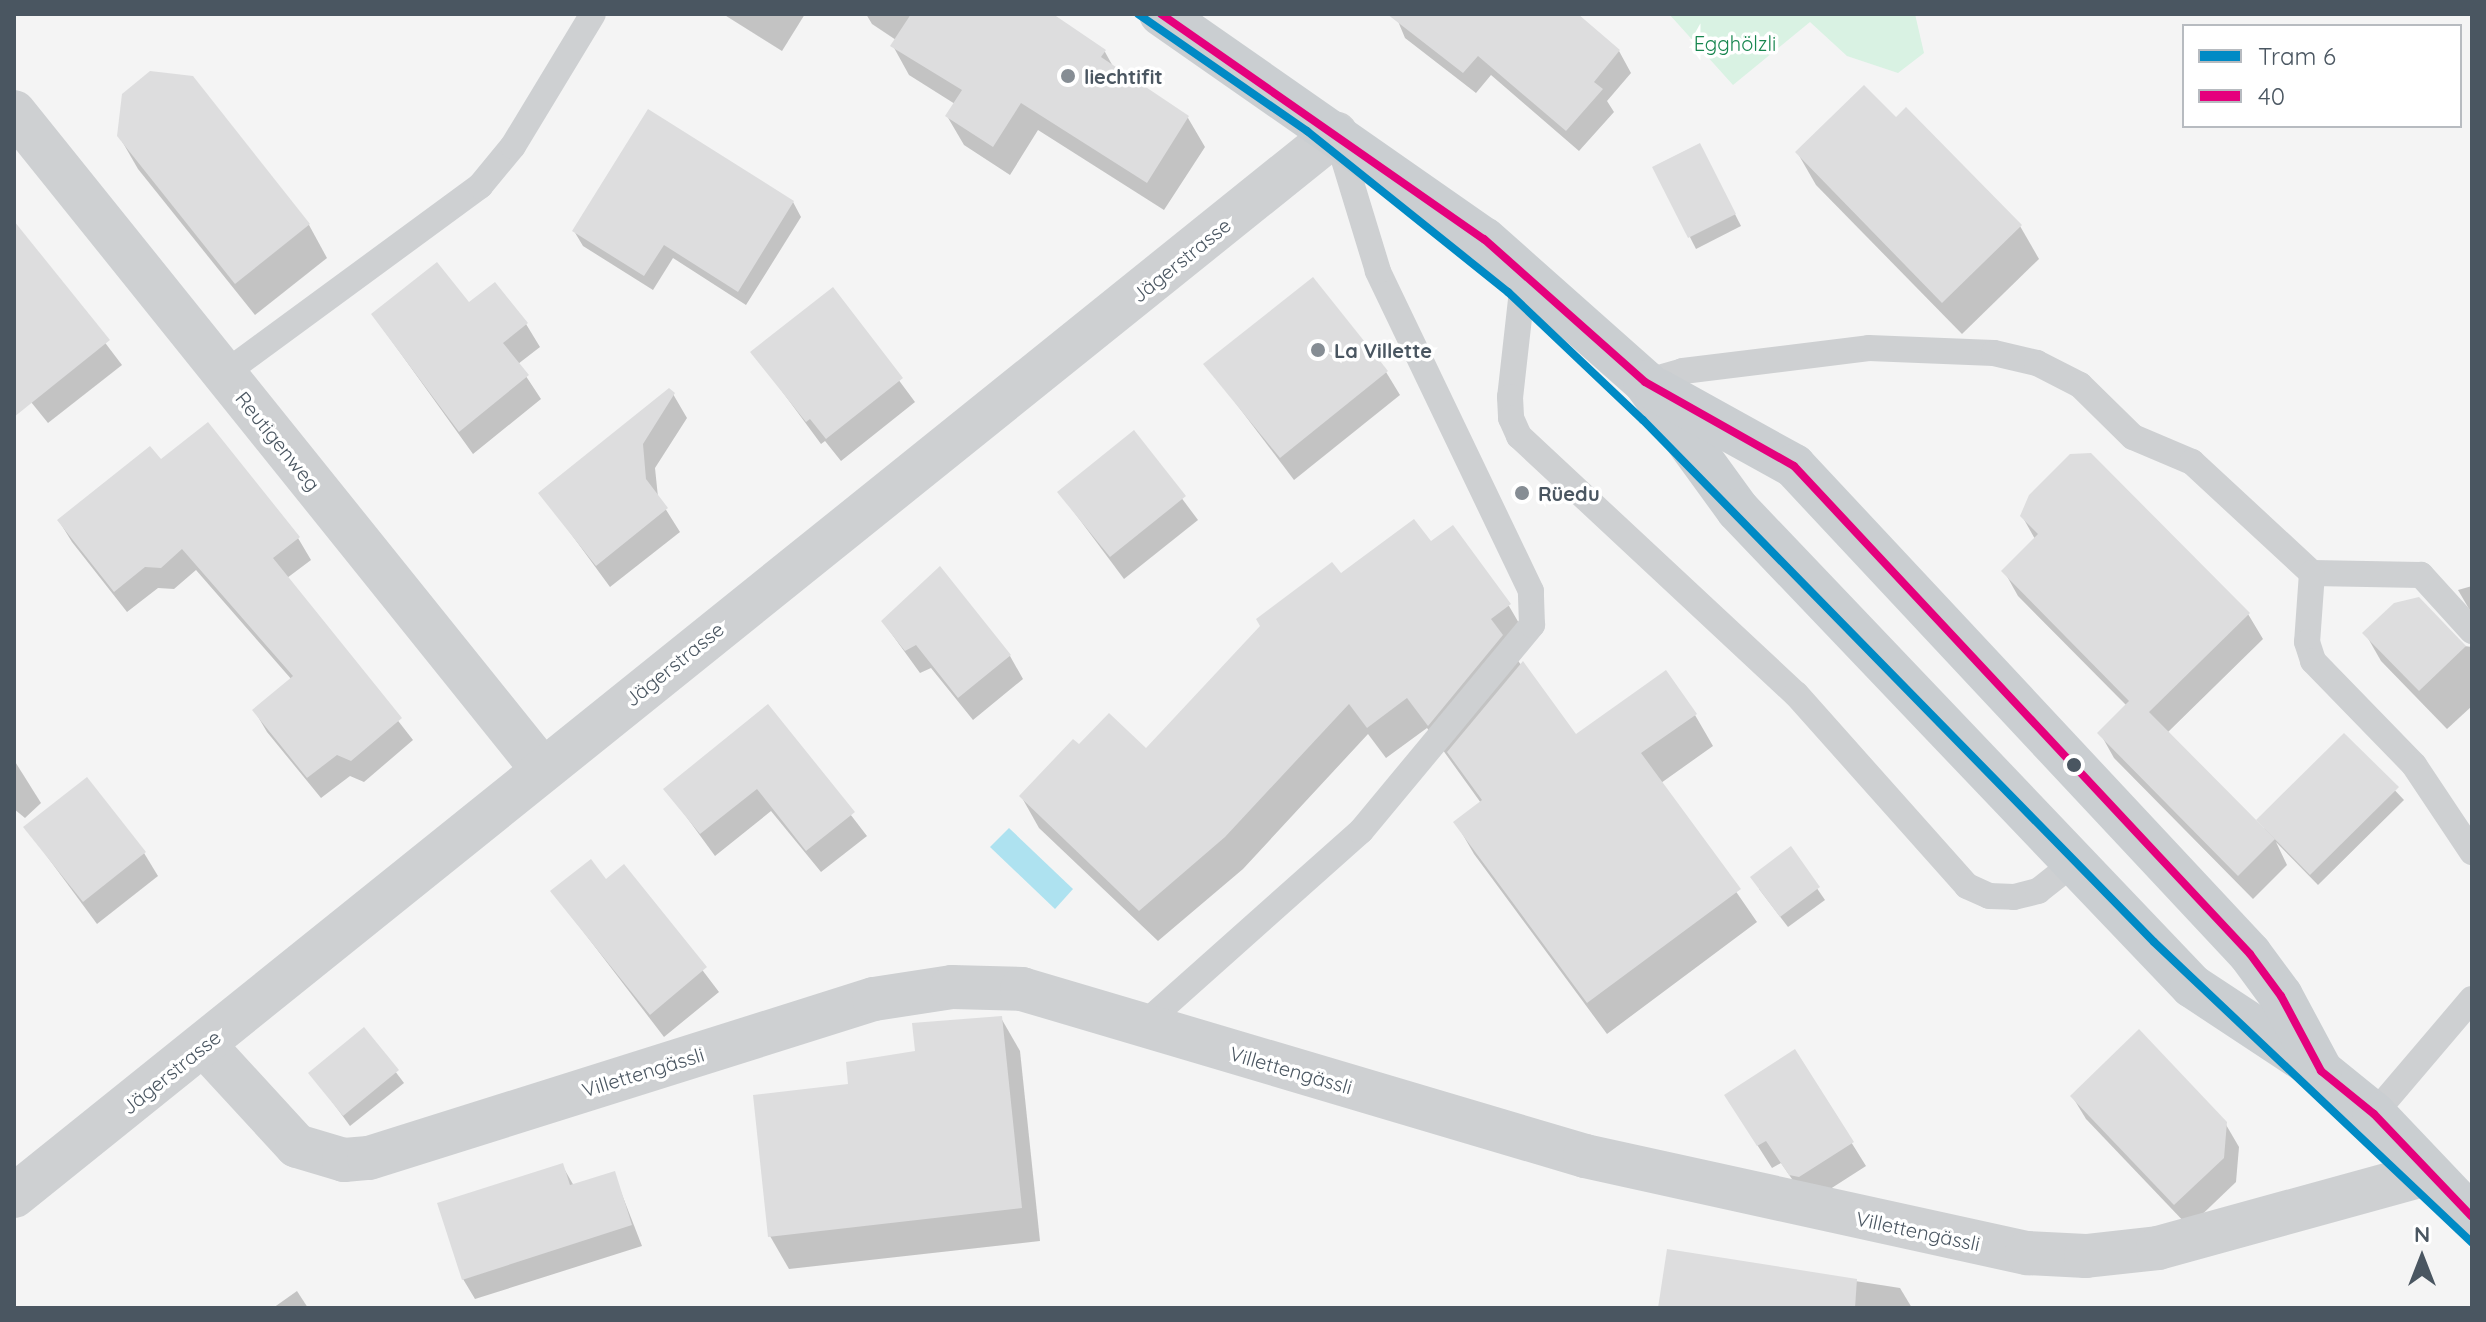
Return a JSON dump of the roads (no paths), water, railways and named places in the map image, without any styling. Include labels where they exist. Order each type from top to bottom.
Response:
[{"type":"main road","points":[[1161,14],[1336,133],[1524,273],[1645,382],[1738,510],[2192,986],[2321,1071],[2374,1114],[2427,1174],[2472,1217]]},
{"type":"main road","points":[[1645,382],[1794,466],[2250,954],[2281,996],[2321,1071]]},
{"type":"street","name":"Reutigenweg","points":[[14,112],[542,769]]},
{"type":"street","name":"Jägerstrasse","points":[[14,1196],[1336,133]]},
{"type":"street","name":"Villettengässli","points":[[204,1045],[297,1146],[344,1160],[369,1158],[874,999],[952,987],[1022,989],[1585,1156],[2027,1253],[2086,1256],[2158,1248],[2427,1174]]},
{"type":"lane","points":[[224,374],[480,186],[513,146],[593,14]]},
{"type":"lane","points":[[1142,1026],[1361,831],[1532,625],[1531,591],[1378,271],[1336,133]]},
{"type":"lane","points":[[1524,273],[1510,397],[1511,418],[1519,436],[1796,694],[1967,886],[1989,896],[2014,897],[2038,891],[2076,861]]},
{"type":"lane","points":[[1645,382],[1683,371],[1869,348],[1994,353],[2037,363],[2080,385],[2133,437],[2192,462],[2312,573],[2421,575],[2472,631]]},
{"type":"lane","points":[[2312,573],[2307,642],[2313,661],[2414,765],[2472,852]]},
{"type":"lane","points":[[2374,1114],[2472,999]]},
{"type":"water","points":[[1009,828],[1073,889],[1055,909],[990,847]]},
{"type":"tram line","name":"6","points":[[1138,14],[1307,131],[1508,292],[1643,420],[2154,942],[2472,1243]]},
{"type":"place","name":"liechtifit","points":[[1068,76]]},
{"type":"place","name":"La Villette","points":[[1318,350]]},
{"type":"place","name":"Rüedu","points":[[1522,493]]},
{"type":"park label","name":"Egghölzli","points":[[1735,43]]}]
